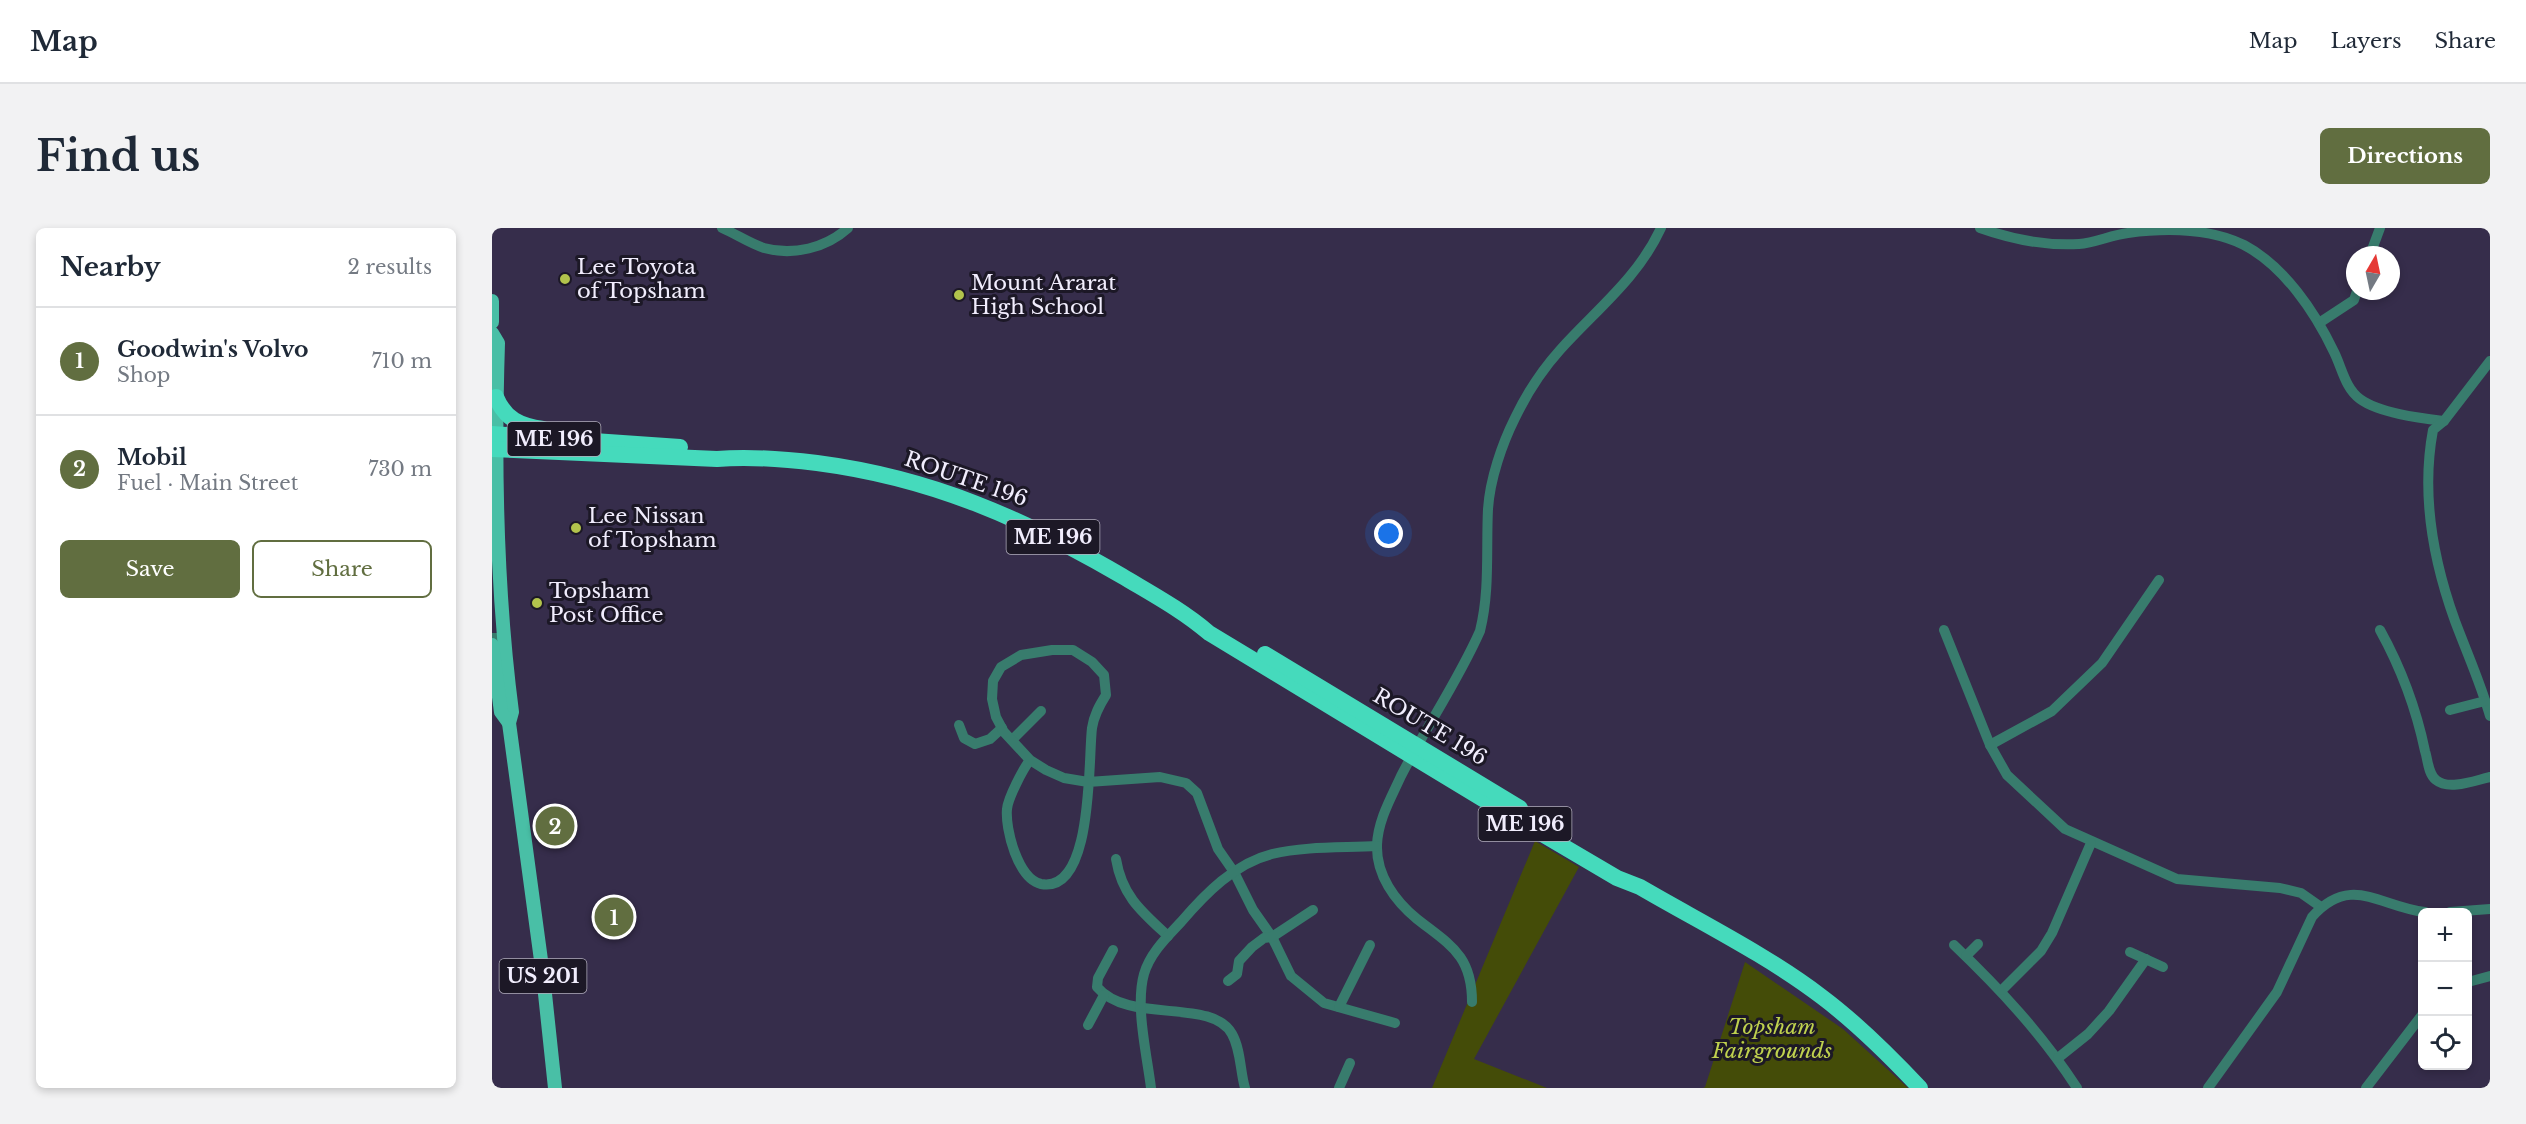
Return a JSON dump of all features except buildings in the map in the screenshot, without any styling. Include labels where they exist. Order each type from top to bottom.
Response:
[{"type":"highway","points":[[496,397],[512,421],[526,427],[604,433],[641,444]]},
{"type":"highway","name":"ROUTE 196","points":[[494,442],[717,459],[741,456]]},
{"type":"highway","name":"ROUTE 196","points":[[494,442],[641,444],[706,448],[741,456],[799,461],[877,473],[967,499],[1025,522],[1190,616],[1214,624],[1414,751],[1620,870],[1640,887],[1787,974],[1821,996],[1876,1041],[1920,1088]]},
{"type":"main road","points":[[492,301],[492,322]]},
{"type":"main road","name":"US 201","points":[[492,333],[498,343],[494,442],[497,547],[496,640],[501,712],[509,723],[543,975],[555,1088]]},
{"type":"street","points":[[722,228],[765,248],[790,251],[811,248],[830,240],[848,228]]},
{"type":"street","points":[[1472,1002],[1472,987],[1466,966],[1447,940],[1399,903],[1385,880],[1377,846],[1383,815],[1414,751],[1480,631],[1485,612],[1488,506],[1499,462],[1515,417],[1538,377],[1560,350],[1617,293],[1652,246],[1661,228]]},
{"type":"street","points":[[1980,228],[2011,238],[2059,244],[2080,244],[2127,233],[2171,229],[2217,235],[2243,245],[2271,265],[2284,278],[2319,323],[2343,376],[2359,398],[2380,408],[2444,421]]},
{"type":"street","points":[[2373,246],[2380,228]]},
{"type":"street","points":[[2319,323],[2354,300]]},
{"type":"street","points":[[2490,361],[2444,421],[2433,430],[2429,478],[2432,537],[2448,599],[2490,716]]},
{"type":"street","points":[[1990,745],[2052,711],[2102,663],[2159,580]]},
{"type":"street","points":[[1944,630],[1990,745],[2007,775],[2065,829],[2091,843],[2177,879],[2280,888],[2301,893],[2321,907]]},
{"type":"street","points":[[2380,630],[2394,655],[2409,693],[2419,722],[2430,770],[2435,779],[2448,784],[2490,777]]},
{"type":"street","points":[[1030,760],[1007,807],[1007,827],[1025,874],[1040,884],[1057,884],[1068,875],[1075,861],[1085,820],[1088,782],[1092,727],[1097,709],[1106,695],[1104,675],[1092,662],[1073,650],[1052,650],[1021,655],[1001,666],[993,681],[992,699],[996,717],[1012,740],[1030,760],[1064,778],[1088,782],[1160,777],[1186,783],[1197,793],[1213,839],[1234,872],[1253,910],[1272,938],[1291,976],[1324,1003],[1395,1023]]},
{"type":"street","points":[[2450,710],[2486,701]]},
{"type":"street","points":[[1012,740],[1041,711]]},
{"type":"street","points":[[959,724],[964,738],[975,744],[990,739],[1002,728]]},
{"type":"street","points":[[2002,990],[2041,951],[2052,933],[2091,843]]},
{"type":"street","points":[[1151,1088],[1142,1009],[1144,973],[1157,950],[1203,897],[1234,872],[1269,854],[1294,849],[1377,846]]},
{"type":"street","points":[[1116,859],[1120,879],[1137,909],[1168,936]]},
{"type":"street","points":[[2208,1088],[2269,1005],[2312,917],[2321,907],[2335,899],[2365,894],[2418,910]]},
{"type":"street","points":[[2472,910],[2490,909]]},
{"type":"street","points":[[1228,981],[1237,974],[1239,961],[1252,947],[1264,938],[1272,938],[1313,910]]},
{"type":"street","points":[[1966,956],[1978,944]]},
{"type":"street","points":[[1339,1007],[1370,945]]},
{"type":"street","points":[[1954,945],[2002,990],[2058,1059],[2077,1088]]},
{"type":"street","points":[[1113,950],[1098,978],[1097,987],[1104,995],[1142,1009],[1204,1016],[1218,1020],[1233,1036],[1245,1088]]},
{"type":"street","points":[[2130,952],[2163,967]]},
{"type":"street","points":[[2058,1059],[2088,1034],[2109,1011],[2145,959]]},
{"type":"street","points":[[2472,981],[2490,976]]},
{"type":"street","points":[[1088,1025],[1104,995]]},
{"type":"street","points":[[2366,1088],[2421,1016]]},
{"type":"street","points":[[1339,1088],[1350,1063]]},
{"type":"green space","points":[[1535,841],[1579,867],[1474,1059],[1547,1088],[1432,1088]]},
{"type":"green space","name":"Topsham Fairgrounds","points":[[1745,962],[1843,1029],[1908,1088],[1703,1088]]},
{"type":"place","name":"Lee Toyota of Topsham","points":[[565,279]]},
{"type":"place","name":"Mount Ararat High School","points":[[959,295]]},
{"type":"place","name":"Lee Nissan of Topsham","points":[[576,528]]},
{"type":"place","name":"Topsham Post Office","points":[[537,603]]},
{"type":"place","name":"Mobil","points":[[555,826]]},
{"type":"place","name":"Goodwin's Volvo","points":[[614,917]]}]
